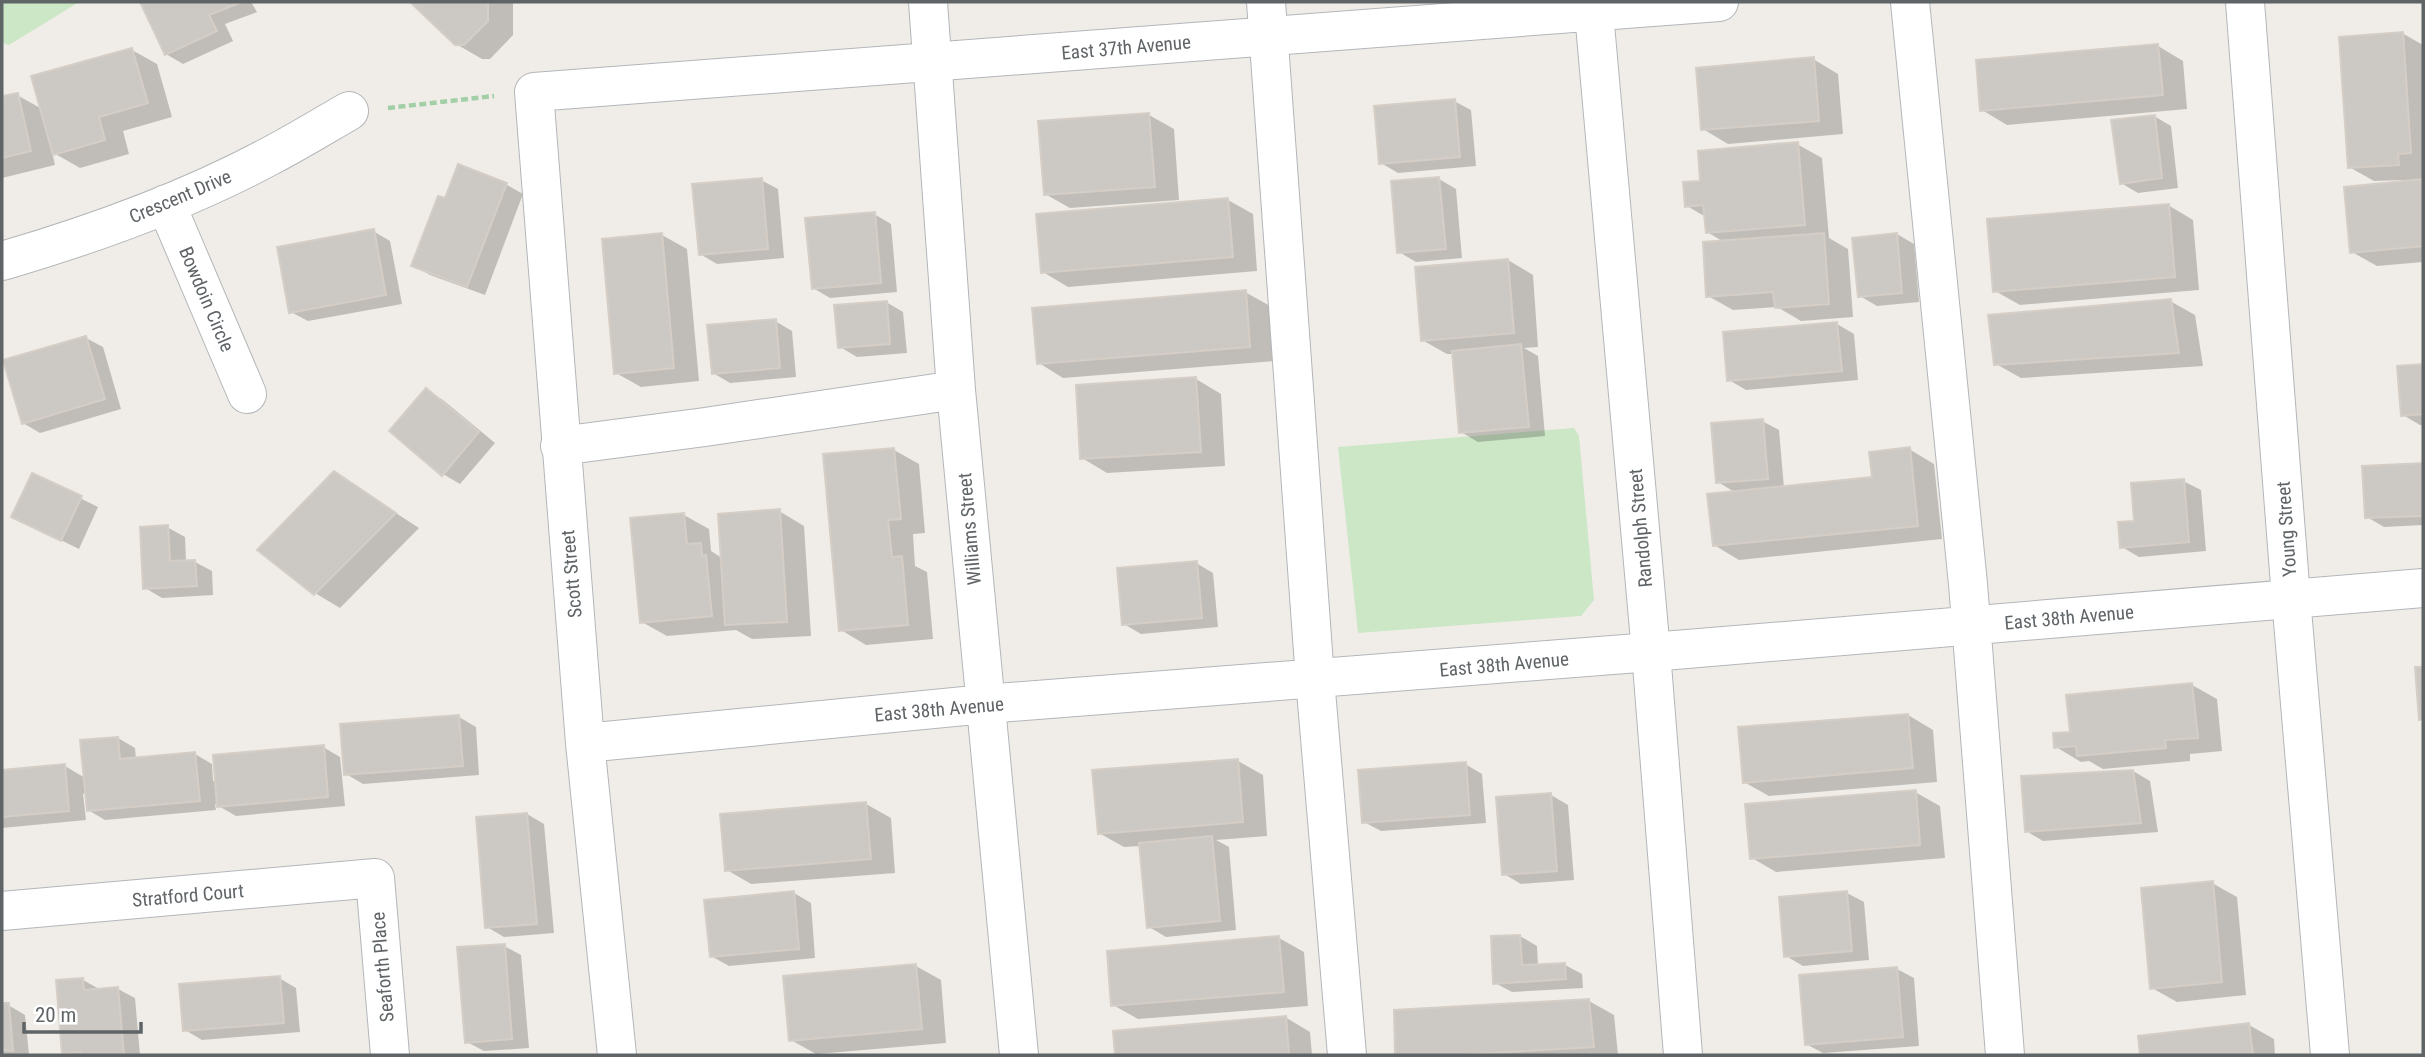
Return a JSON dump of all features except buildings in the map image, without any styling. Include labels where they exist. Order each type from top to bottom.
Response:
[{"type":"street","name":"Williams Street","points":[[928,2],[956,390],[1019,1055]]},
{"type":"street","name":"East 37th Avenue","points":[[534,92],[932,63],[1268,19],[1719,2]]},
{"type":"street","points":[[1910,2],[1971,625],[2005,1055]]},
{"type":"street","name":"Young Street","points":[[2245,2],[2291,598],[2330,1055]]},
{"type":"street","name":"Randolph Street","points":[[1593,7],[1651,652],[1683,1055]]},
{"type":"street","points":[[1268,19],[1315,679],[1347,1055]]},
{"type":"street","name":"Scott Street","points":[[534,92],[584,743],[617,1055]]},
{"type":"street","name":"Crescent Drive","points":[[2,261],[53,246],[166,204],[269,157],[349,111]]},
{"type":"street","name":"Bowdoin Circle","points":[[166,204],[247,394]]},
{"type":"street","points":[[560,446],[956,390]]},
{"type":"street","name":"East 38th Avenue","points":[[584,743],[985,704],[2423,588]]},
{"type":"street","name":"Stratford Court","points":[[2,911],[375,878]]},
{"type":"street","name":"Seaforth Place","points":[[375,878],[390,1055]]},
{"type":"path","points":[[349,111],[534,92]]},
{"type":"green space","points":[[2,2],[79,2],[9,45],[2,43]]},
{"type":"green space","points":[[1574,428],[1579,436],[1594,600],[1581,616],[1358,633],[1338,447]]}]
